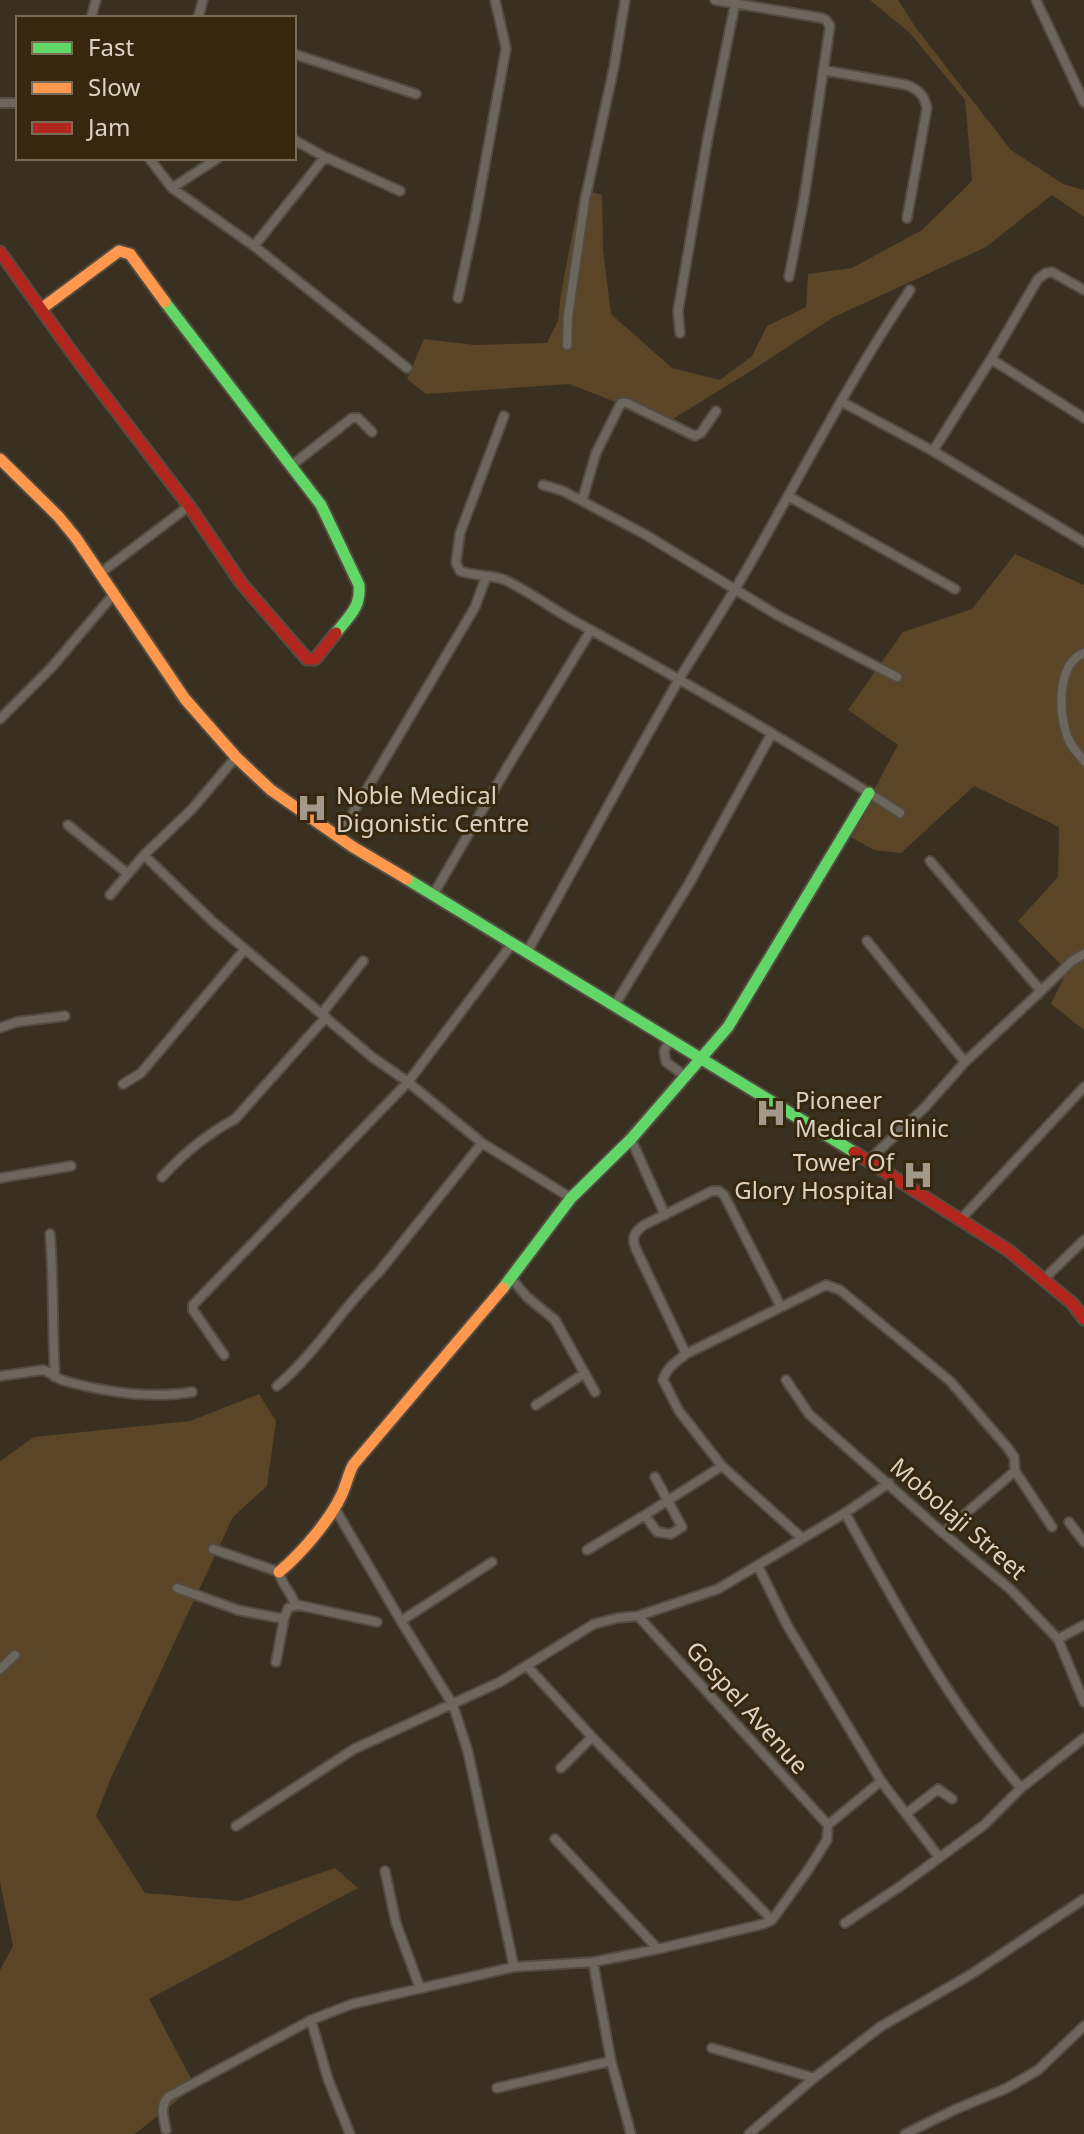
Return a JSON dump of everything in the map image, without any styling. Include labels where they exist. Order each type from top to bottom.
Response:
[{"type":"street","points":[[458,298],[506,48],[495,0]]},
{"type":"street","points":[[567,345],[568,316],[585,200],[625,0]]},
{"type":"street","points":[[715,0],[826,20],[830,29],[789,277]]},
{"type":"street","points":[[1036,0],[1084,102]]},
{"type":"street","points":[[680,333],[678,311],[735,4]]},
{"type":"street","points":[[296,55],[416,94]]},
{"type":"street","points":[[823,70],[907,85],[922,95],[927,108],[907,218]]},
{"type":"street","points":[[296,141],[400,191]]},
{"type":"street","points":[[254,246],[325,157]]},
{"type":"street","points":[[151,160],[172,188],[254,246],[407,368]]},
{"type":"street","points":[[172,188],[215,160]]},
{"type":"street","points":[[0,252],[41,309],[189,506],[242,584],[307,659],[314,659],[354,610],[360,598],[360,590],[341,545],[321,505],[292,465],[130,254],[119,251],[112,255],[41,309]]},
{"type":"street","points":[[933,451],[991,359],[1032,286],[1042,275],[1052,272],[1084,290]]},
{"type":"street","points":[[527,952],[680,678],[734,590],[826,426],[910,290]]},
{"type":"street","points":[[991,359],[1084,418]]},
{"type":"street","points":[[842,402],[933,451],[1084,542]]},
{"type":"street","points":[[582,501],[596,453],[621,403],[627,403],[695,436],[701,433],[716,411]]},
{"type":"street","points":[[504,416],[460,533],[456,554],[460,571],[505,580],[680,678],[900,813]]},
{"type":"street","points":[[292,465],[352,418],[358,418],[372,432]]},
{"type":"street","points":[[2,464],[58,516],[185,699],[236,757],[271,790],[338,838],[961,1219],[1008,1250],[1044,1279],[1073,1304],[1084,1319]]},
{"type":"street","points":[[543,485],[563,491],[646,535],[734,590],[897,677]]},
{"type":"street","points":[[788,496],[955,589]]},
{"type":"street","points":[[99,574],[189,506]]},
{"type":"street","points":[[338,838],[475,607],[486,577]]},
{"type":"street","points":[[0,719],[51,668],[113,595]]},
{"type":"street","points":[[433,895],[591,630]]},
{"type":"street","points":[[1084,653],[1074,658],[1066,670],[1062,696],[1065,730],[1071,745],[1084,761]]},
{"type":"street","points":[[614,1006],[690,882],[772,733]]},
{"type":"street","points":[[110,895],[144,855],[192,809],[236,757]]},
{"type":"street","points":[[279,1572],[290,1563],[334,1507],[353,1465],[511,1278],[571,1198],[631,1139],[728,1027],[869,793]]},
{"type":"street","points":[[68,825],[128,874]]},
{"type":"street","points":[[144,855],[212,921],[372,1057],[408,1082],[482,1143],[571,1198]]},
{"type":"street","points":[[930,861],[1041,991]]},
{"type":"street","points":[[867,941],[965,1062]]},
{"type":"street","points":[[224,1355],[193,1310],[193,1305],[408,1082],[512,944]]},
{"type":"street","points":[[123,1084],[141,1073],[245,949]]},
{"type":"street","points":[[868,1161],[925,1107],[965,1062],[1072,961],[1084,954]]},
{"type":"street","points":[[326,1017],[323,1012],[363,961]]},
{"type":"street","points":[[0,1028],[16,1022],[65,1016]]},
{"type":"street","points":[[162,1177],[180,1157],[216,1129],[235,1119],[326,1017]]},
{"type":"street","points":[[670,1040],[664,1051],[666,1062],[685,1076]]},
{"type":"street","points":[[961,1219],[1084,1087]]},
{"type":"street","points":[[631,1139],[665,1215]]},
{"type":"street","points":[[277,1386],[297,1368],[363,1287],[379,1272],[482,1143]]},
{"type":"street","points":[[0,1178],[71,1166]]},
{"type":"street","points":[[686,1354],[633,1242],[636,1231],[712,1191],[722,1192],[781,1307]]},
{"type":"street","points":[[50,1234],[55,1377]]},
{"type":"street","points":[[1044,1279],[1084,1240]]},
{"type":"street","points":[[511,1278],[527,1297],[555,1320],[595,1392]]},
{"type":"street","points":[[802,1538],[722,1466],[679,1411],[663,1383],[665,1373],[672,1364],[686,1354],[826,1285],[840,1290],[950,1381],[1014,1457],[1015,1471],[1052,1527]]},
{"type":"street","points":[[0,1376],[43,1370],[67,1382],[117,1392],[158,1395],[192,1392]]},
{"type":"street","points":[[536,1405],[585,1373]]},
{"type":"street","name":"Mobolaji Street","points":[[786,1380],[809,1414],[1010,1589],[1058,1639],[1084,1702]]},
{"type":"street","points":[[587,1550],[722,1466]]},
{"type":"street","points":[[943,1533],[1015,1471]]},
{"type":"street","points":[[645,1515],[657,1532],[671,1534],[682,1527],[655,1477]]},
{"type":"street","points":[[236,1826],[354,1749],[453,1705],[527,1666],[594,1624],[638,1616],[718,1589],[889,1483]]},
{"type":"street","points":[[334,1507],[453,1705],[468,1752],[514,1967]]},
{"type":"street","points":[[845,1513],[913,1634],[992,1754],[1021,1788]]},
{"type":"street","points":[[1069,1522],[1084,1542]]},
{"type":"street","points":[[213,1549],[279,1572]]},
{"type":"street","points":[[401,1621],[492,1562]]},
{"type":"street","points":[[758,1566],[809,1665],[881,1781],[939,1857]]},
{"type":"street","points":[[279,1572],[282,1584],[291,1592],[295,1605]]},
{"type":"street","points":[[177,1588],[238,1610],[284,1619]]},
{"type":"street","points":[[276,1662],[284,1619],[288,1608],[295,1605],[377,1622]]},
{"type":"street","name":"Gospel Avenue","points":[[638,1616],[828,1825]]},
{"type":"street","points":[[1058,1639],[1084,1625]]},
{"type":"street","points":[[0,1669],[15,1655]]},
{"type":"street","points":[[527,1666],[592,1737],[772,1920]]},
{"type":"street","points":[[561,1768],[592,1737]]},
{"type":"street","points":[[845,1923],[984,1825],[1021,1788],[1084,1738]]},
{"type":"street","points":[[166,2130],[162,2108],[168,2097],[311,2020],[352,2004],[514,1967],[593,1962],[658,1949],[772,1920],[827,1840],[828,1825],[881,1781]]},
{"type":"street","points":[[906,1814],[938,1789],[952,1799]]},
{"type":"street","points":[[555,1839],[658,1949]]},
{"type":"street","points":[[385,1871],[396,1923],[420,1988]]},
{"type":"street","points":[[749,2134],[880,2027],[970,1975],[1084,1899]]},
{"type":"street","points":[[593,1962],[611,2061],[631,2134]]},
{"type":"street","points":[[311,2020],[328,2079],[350,2134]]},
{"type":"street","points":[[905,2134],[1007,2088],[1038,2070],[1084,2026]]},
{"type":"street","points":[[712,2048],[814,2078]]},
{"type":"street","points":[[497,2088],[611,2061]]},
{"type":"shaded area","points":[[870,0],[898,0],[916,28],[1011,150],[1063,184],[1084,190],[1084,217],[1052,195],[986,247],[834,317],[668,422],[569,384],[426,394],[407,379],[424,339],[475,345],[547,343],[558,321],[581,189],[602,195],[603,250],[611,314],[672,368],[720,380],[752,356],[767,326],[806,307],[808,274],[852,268],[922,230],[972,181],[965,100],[910,33]]},
{"type":"shaded area","points":[[1015,554],[1084,585],[1084,1030],[1051,1004],[1067,971],[1018,921],[1058,877],[1059,827],[974,786],[901,853],[874,850],[849,836],[898,745],[848,710],[903,632],[972,609]]},
{"type":"shaded area","points":[[259,1394],[276,1421],[267,1486],[233,1517],[96,1816],[145,1893],[239,1901],[335,1868],[358,1888],[149,1999],[195,2086],[135,2134],[0,2134],[0,1970],[13,1946],[0,1882],[0,1461],[34,1437],[190,1421]]},
{"type":"traffic: fast","points":[[165,302],[321,505],[359,585],[356,606],[336,633]]},
{"type":"traffic: fast","points":[[503,1288],[571,1198],[631,1139],[728,1027],[869,793]]},
{"type":"traffic: fast","points":[[407,879],[854,1152]]},
{"type":"traffic: slow","points":[[41,309],[119,251],[130,254],[165,302]]},
{"type":"traffic: slow","points":[[0,459],[76,538],[185,699],[236,757],[271,790],[353,847],[407,879]]},
{"type":"traffic: slow","points":[[279,1572],[305,1547],[329,1516],[353,1465],[503,1288]]},
{"type":"traffic: jam","points":[[0,252],[189,506],[242,584],[307,659],[315,659],[336,633]]},
{"type":"traffic: jam","points":[[854,1152],[1008,1250],[1073,1304],[1084,1319]]},
{"type":"place","name":"Noble Medical Digonistic Centre","points":[[312,808]]},
{"type":"place","name":"Pioneer Medical Clinic","points":[[771,1113]]},
{"type":"place","name":"Tower Of Glory Hospital","points":[[918,1175]]}]
